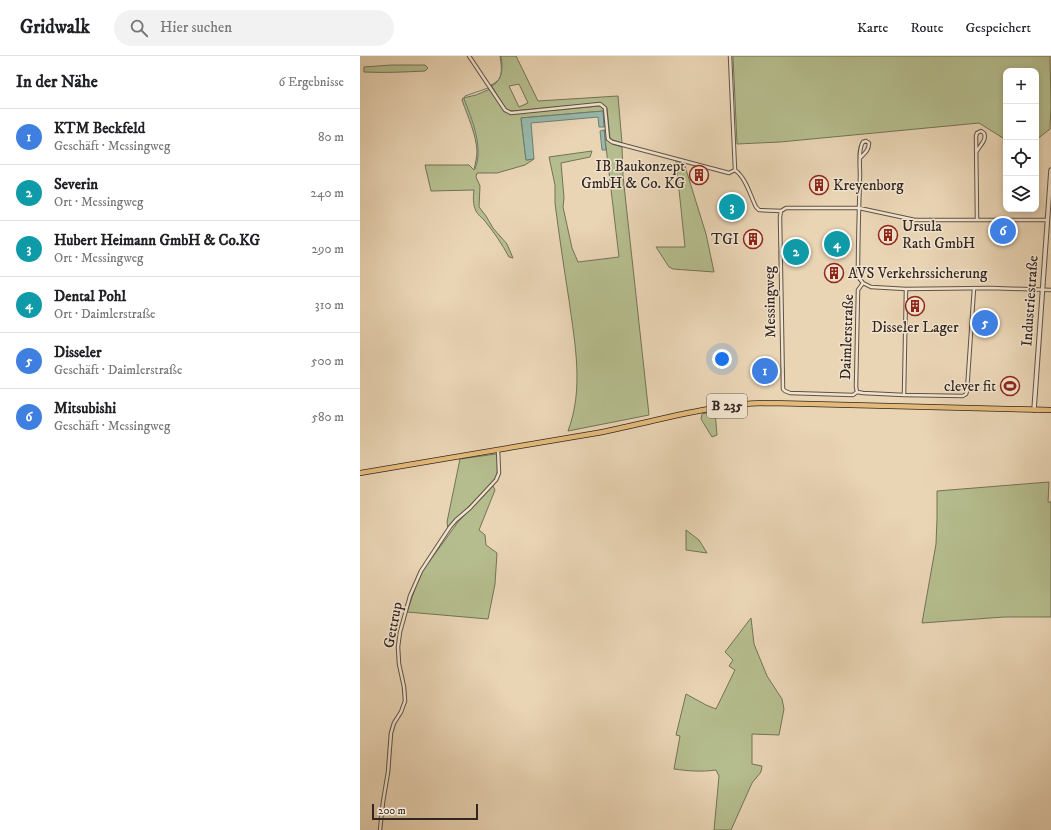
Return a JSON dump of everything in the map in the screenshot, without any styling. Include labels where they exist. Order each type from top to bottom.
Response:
[{"type":"main road","name":"B 235","points":[[360,473],[598,433],[716,408],[745,404],[1051,410]]},
{"type":"street","points":[[469,56],[505,110],[511,113],[600,104],[605,108],[608,138],[612,142],[729,173],[735,170]]},
{"type":"street","points":[[730,56],[735,170],[743,179],[757,209],[761,211],[781,211],[786,208],[859,208],[915,220],[1047,220]]},
{"type":"street","points":[[977,151],[979,146],[985,140],[986,136],[981,131],[977,133],[976,136],[977,220]]},
{"type":"street","points":[[859,208],[860,158],[861,145],[866,141],[869,143],[869,148],[860,158]]},
{"type":"street","name":"Industriestraße","points":[[1034,410],[1051,170]]},
{"type":"street","name":"Daimlerstraße","points":[[859,208],[859,278],[863,283],[871,287],[906,289],[974,288],[1051,290]]},
{"type":"street","name":"Messingweg","points":[[781,211],[783,388],[790,392],[853,394],[857,392]]},
{"type":"street","name":"Daimlerstraße","points":[[863,283],[858,290],[857,392],[904,395],[963,396],[966,394],[974,288]]},
{"type":"street","points":[[904,395],[906,289]]},
{"type":"street","name":"Gettrup","points":[[380,830],[388,772],[391,733],[394,723],[401,712],[405,701],[398,647],[400,632],[410,596],[421,571],[450,527],[496,480],[499,473],[498,450]]},
{"type":"green space","points":[[500,56],[516,56],[538,101],[618,96],[622,143],[610,138],[607,108],[601,103],[512,111],[506,109],[491,85],[499,79],[501,74]],"holes":[[[519,84],[528,103],[519,107],[509,86]]]},
{"type":"green space","points":[[733,56],[1050,56],[1050,129],[1039,138],[1039,68],[1003,68],[1003,138],[979,123],[780,142],[737,144]]},
{"type":"green space","points":[[425,65],[428,68],[425,71],[364,72],[364,67]]},
{"type":"green space","points":[[490,89],[504,111],[511,114],[600,106],[604,109],[606,126],[604,127],[603,111],[521,118],[526,160],[534,159],[525,165],[497,173],[477,173],[476,177],[480,186],[479,207],[493,228],[507,244],[513,258],[509,257],[501,243],[475,209],[473,198],[474,190],[431,191],[425,165],[469,165],[474,170],[477,154],[475,138],[462,100],[463,98],[476,95]]},
{"type":"green space","points":[[604,130],[606,130],[607,139],[612,144],[622,147],[623,176],[649,415],[568,431],[576,399],[576,350],[555,203],[555,185],[549,157],[592,151],[590,157],[561,163],[564,198],[563,207],[572,248],[578,262],[619,257]]},
{"type":"green space","points":[[676,161],[684,163],[706,234],[714,272],[673,269],[669,267],[656,247],[685,247]]},
{"type":"green space","points":[[715,411],[717,435],[712,437],[701,419],[702,414]]},
{"type":"green space","points":[[496,454],[498,456],[497,476],[448,529],[447,522],[460,459]]},
{"type":"green space","points":[[1049,482],[1048,502],[1051,502],[1051,617],[1004,617],[922,623],[936,544],[937,491]]},
{"type":"green space","points":[[493,486],[495,490],[479,530],[485,535],[486,545],[497,553],[495,584],[488,619],[407,612],[421,573],[458,522]]},
{"type":"green space","points":[[686,530],[699,540],[707,553],[686,550]]},
{"type":"green space","points":[[751,618],[754,644],[767,676],[782,699],[784,709],[779,735],[752,734],[752,764],[762,766],[761,772],[752,783],[731,830],[714,830],[719,776],[716,770],[695,771],[674,769],[680,736],[676,735],[686,694],[716,709],[735,670],[729,666],[733,660],[725,652]]},
{"type":"shaded area","points":[[603,111],[604,127],[599,127],[598,117],[531,123],[534,159],[526,160],[521,118]]},
{"type":"shaded area","points":[[604,130],[606,150],[602,150],[600,131]]},
{"type":"waterway","points":[[492,86],[500,77],[502,69],[501,56]]},
{"type":"waterway","points":[[475,169],[478,143],[464,99],[465,96],[488,88]]},
{"type":"place","name":"IB Baukonzept GmbH & Co. KG","points":[[699,175]]},
{"type":"place","name":"Kreyenborg","points":[[819,185]]},
{"type":"place","name":"Hubert Heimann GmbH & Co.KG","points":[[732,207]]},
{"type":"place","name":"Mitsubishi","points":[[1003,231]]},
{"type":"place","name":"Ursula Rath GmbH","points":[[888,235]]},
{"type":"place","name":"TGI","points":[[753,239]]},
{"type":"place","name":"Dental Pohl","points":[[837,244]]},
{"type":"place","name":"Severin","points":[[796,252]]},
{"type":"place","name":"AVS Verkehrssicherung","points":[[834,273]]},
{"type":"place","name":"Disseler Lager","points":[[915,306]]},
{"type":"place","name":"Disseler","points":[[985,323]]},
{"type":"place","name":"KTM Beckfeld","points":[[765,371]]},
{"type":"place","name":"clever fit","points":[[1010,386]]}]
